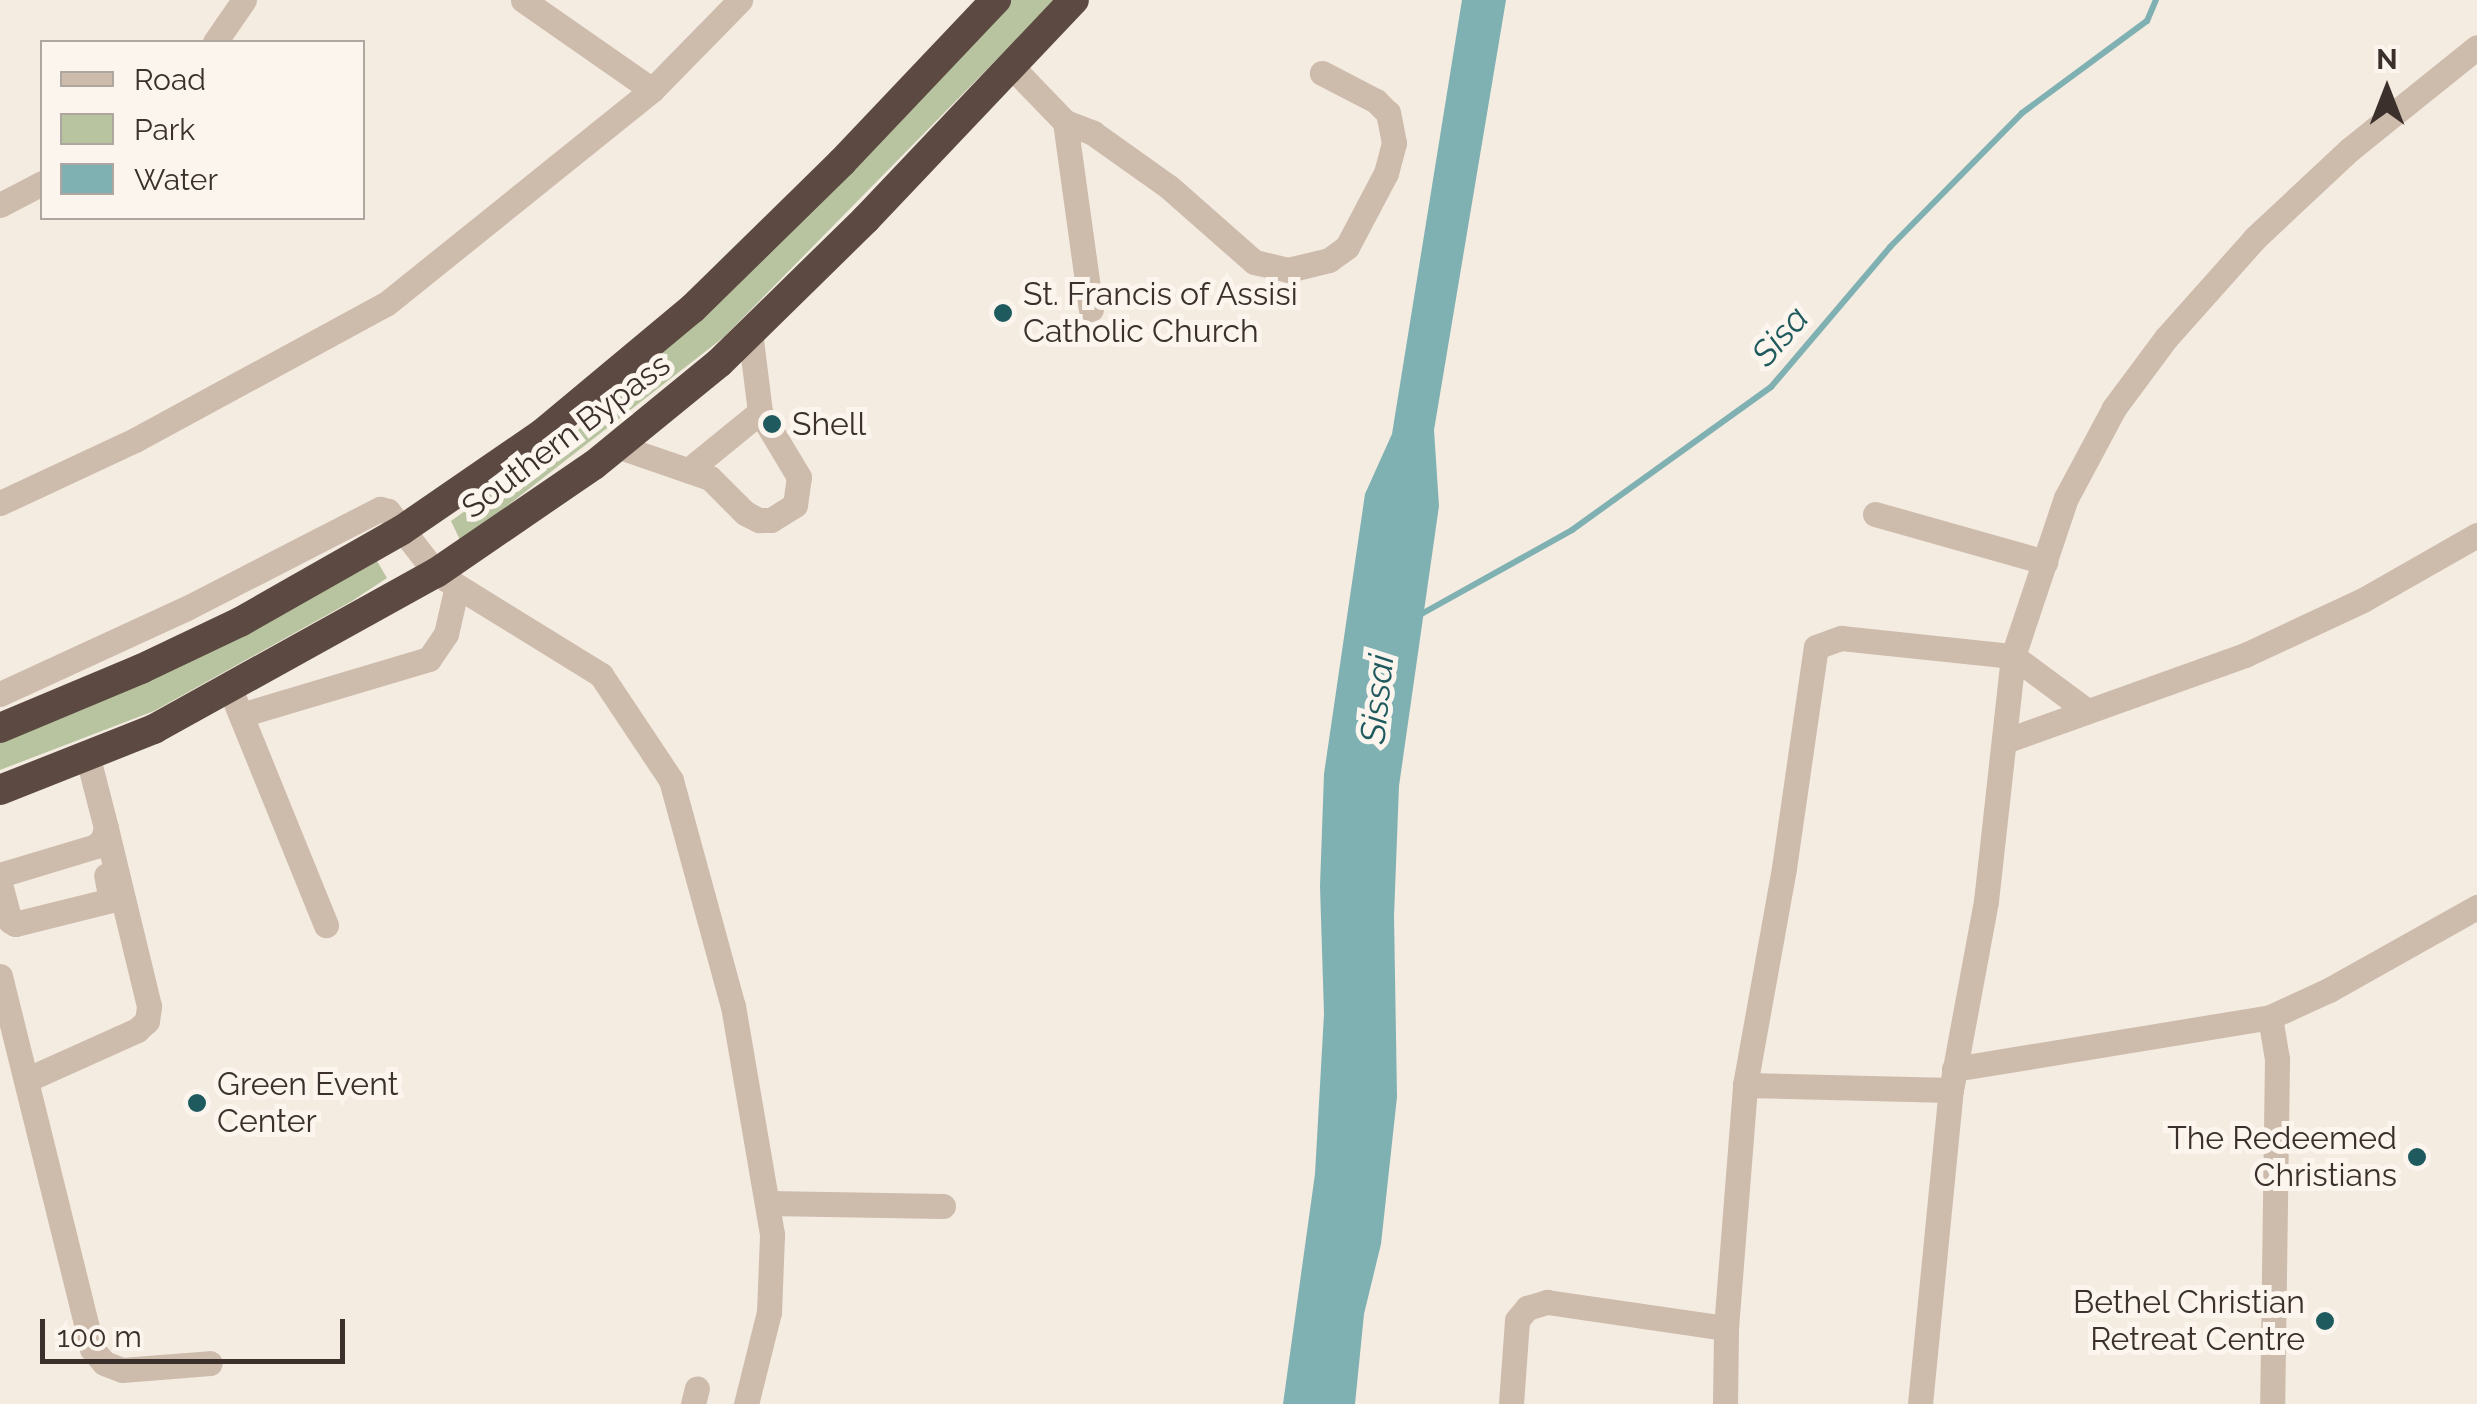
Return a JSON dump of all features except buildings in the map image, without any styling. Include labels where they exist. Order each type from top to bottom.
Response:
[{"type":"highway","name":"Southern Bypass","points":[[0,790],[154,729],[229,687],[446,579],[503,530],[617,446],[750,332],[1074,0]]},
{"type":"highway","name":"Southern Bypass","points":[[0,728],[142,669],[240,622],[402,530],[543,433],[692,309],[842,162],[982,4]]},
{"type":"street","points":[[216,40],[244,0]]},
{"type":"street","points":[[523,0],[652,90]]},
{"type":"street","points":[[0,503],[135,440],[386,304],[652,90],[740,0]]},
{"type":"street","points":[[1920,1404],[1953,1080],[1986,901],[2014,656],[2066,498],[2114,408],[2166,338],[2255,238],[2349,150],[2477,47]]},
{"type":"street","points":[[1011,66],[1065,122],[1093,133],[1169,188],[1254,262],[1271,269],[1306,268],[1329,260],[1347,246],[1386,172],[1394,143],[1388,113],[1376,100],[1322,73]]},
{"type":"street","points":[[1065,122],[1091,309]]},
{"type":"street","points":[[0,205],[40,184]]},
{"type":"street","points":[[617,446],[710,478],[745,514],[759,520],[772,520],[795,505],[800,477],[760,412],[750,332]]},
{"type":"street","points":[[690,469],[760,412]]},
{"type":"street","points":[[3,687],[287,559],[371,510],[388,511],[446,579],[601,675],[672,780],[732,1006],[772,1236],[769,1312],[746,1404]]},
{"type":"street","points":[[1875,514],[2045,562]]},
{"type":"street","points":[[2005,741],[2244,655],[2364,600],[2477,535]]},
{"type":"street","points":[[241,716],[429,659],[446,634],[446,579]]},
{"type":"street","points":[[1725,1404],[1726,1328],[1745,1086],[1784,868],[1816,647],[1841,638],[2014,656],[2087,712]]},
{"type":"street","points":[[229,687],[326,925]]},
{"type":"street","points":[[0,884],[10,921],[16,924],[111,900],[88,758]]},
{"type":"street","points":[[0,875],[101,836]]},
{"type":"street","points":[[26,1080],[137,1030],[147,1020],[149,1006],[101,836]]},
{"type":"street","points":[[1745,1086],[1953,1080],[2270,1017],[2329,990],[2477,907]]},
{"type":"street","points":[[0,976],[92,1349],[104,1363],[122,1370],[210,1363]]},
{"type":"street","points":[[2270,1017],[2277,1060],[2272,1404]]},
{"type":"street","points":[[768,1203],[943,1206]]},
{"type":"street","points":[[1511,1404],[1516,1320],[1527,1308],[1547,1302],[1726,1328]]},
{"type":"green space","points":[[1005,0],[1055,0],[724,337],[461,542],[451,521],[576,432]]},
{"type":"green space","points":[[374,556],[387,578],[352,601],[154,711],[0,770],[0,735]]},
{"type":"water","name":"Sissai","points":[[1462,0],[1506,0],[1434,430],[1439,506],[1399,786],[1394,916],[1397,1097],[1381,1244],[1364,1314],[1355,1404],[1283,1404],[1315,1174],[1324,1014],[1320,886],[1324,774],[1365,494],[1392,434]]},
{"type":"waterway","name":"Sisa","points":[[1416,617],[1572,530],[1771,387],[1890,247],[2022,113],[2147,21],[2156,0]]},
{"type":"place","name":"St. Francis of Assisi Catholic Church","points":[[1003,313]]},
{"type":"place","name":"Shell","points":[[772,424]]},
{"type":"place","name":"Green Event Center","points":[[197,1103]]},
{"type":"place","name":"The Redeemed Christians","points":[[2417,1157]]},
{"type":"place","name":"Bethel Christian Retreat Centre","points":[[2325,1321]]}]
